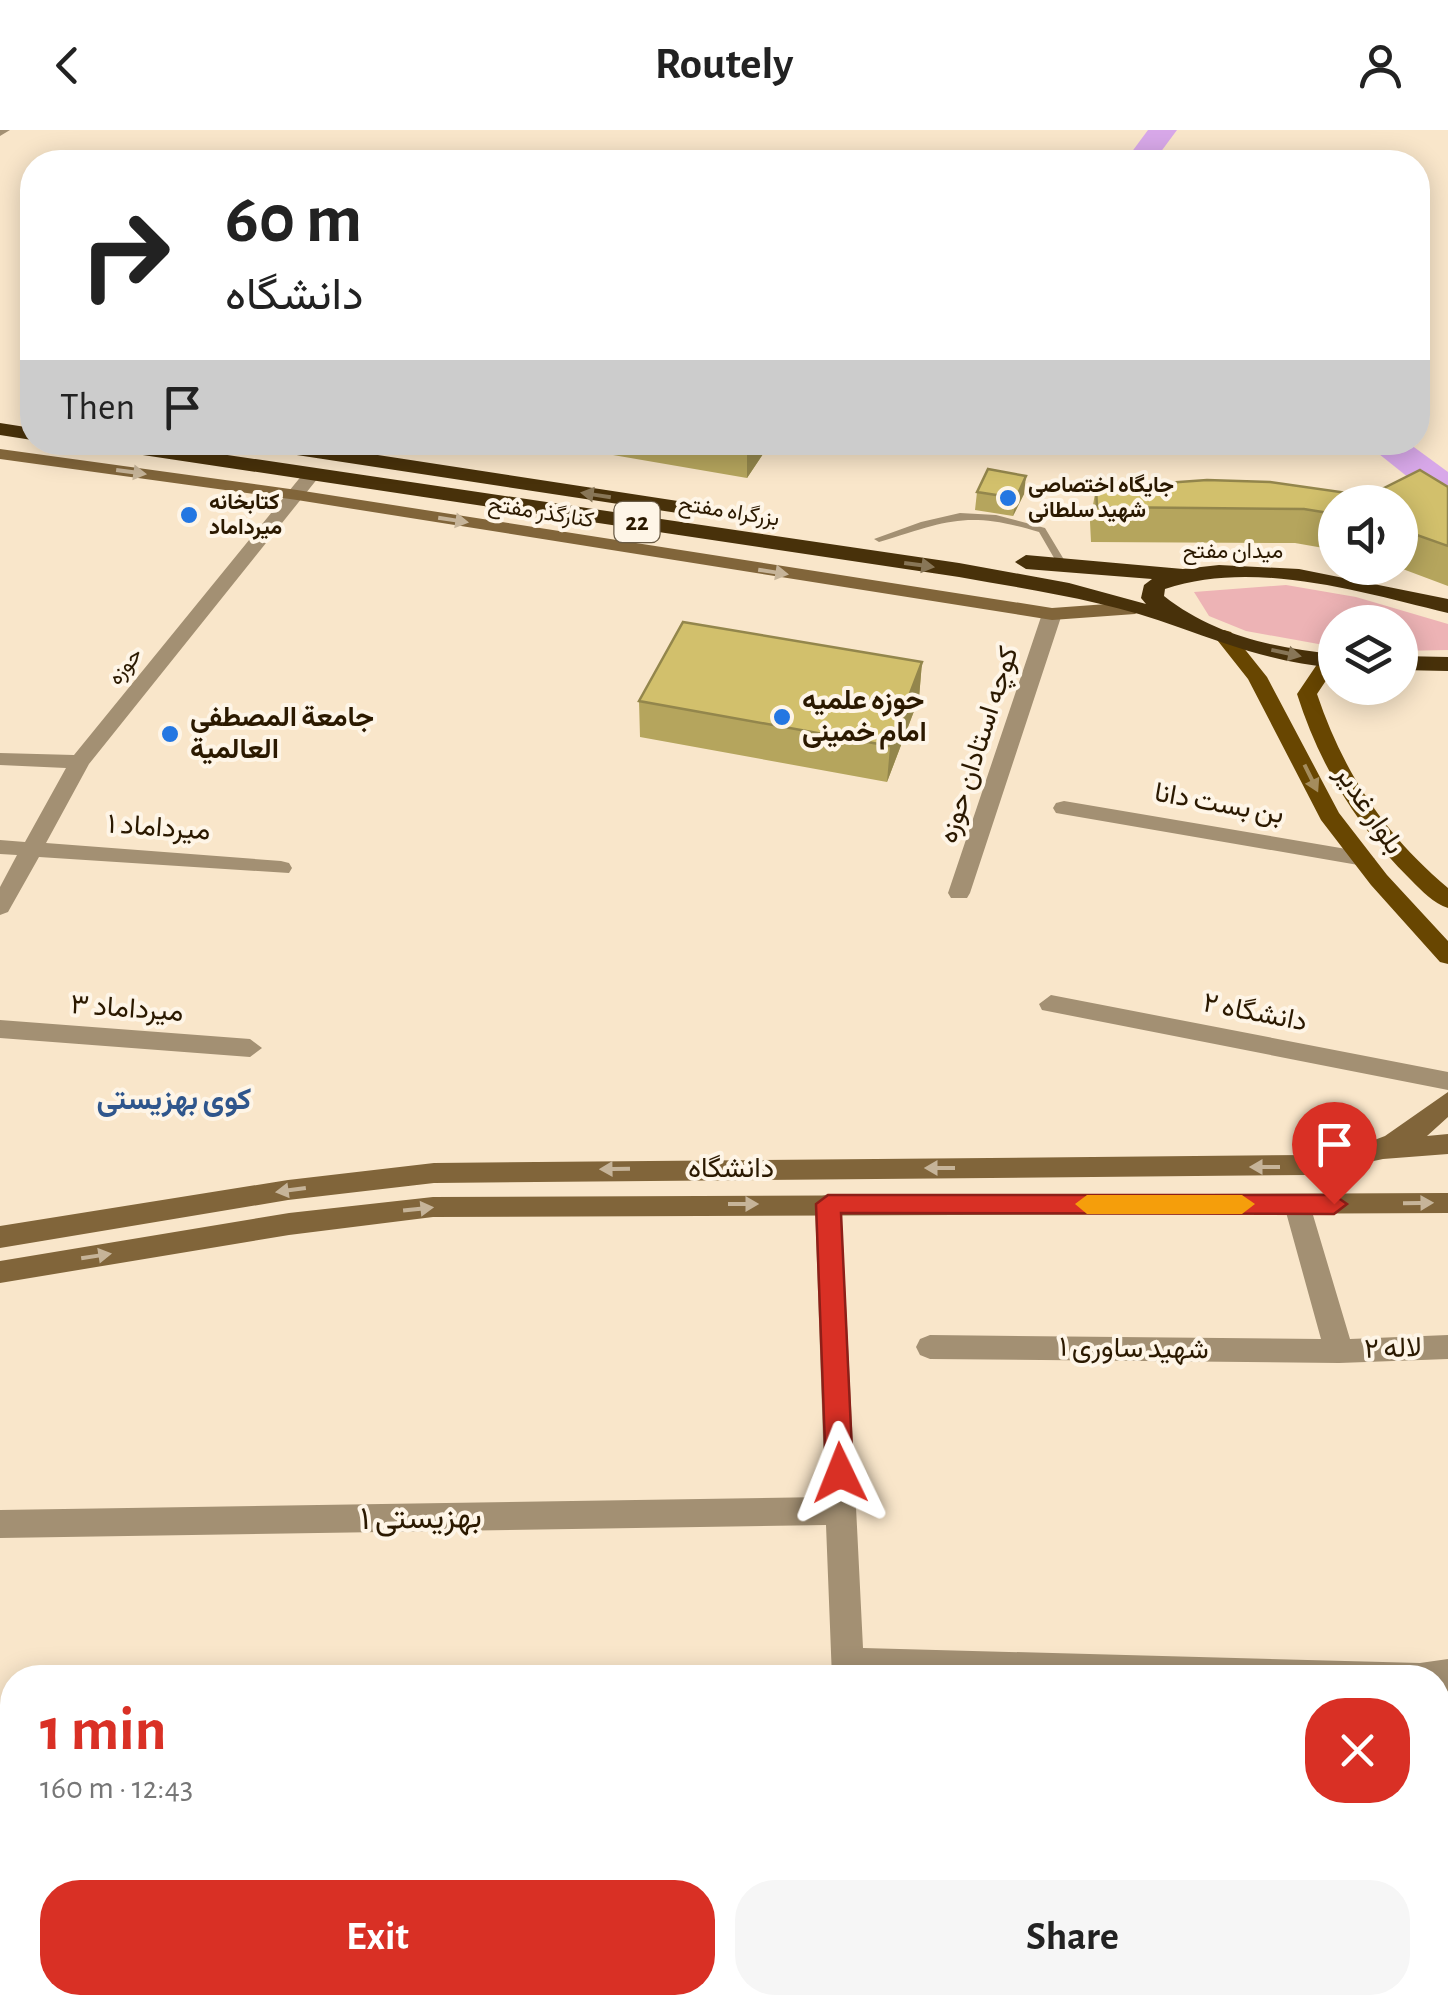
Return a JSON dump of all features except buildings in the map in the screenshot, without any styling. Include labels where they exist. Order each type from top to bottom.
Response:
[{"type":"highway","name":"بزرگراه مفتح","points":[[187,455],[875,548],[1064,568],[1177,574]]},
{"type":"highway","name":"بزرگراه مفتح","points":[[327,455],[875,548],[1069,590],[1174,618]]},
{"type":"highway","name":"میدان مفتح","points":[[1174,618],[1152,598],[1155,585],[1177,574],[1296,576],[1448,606]]},
{"type":"highway","name":"22","points":[[1174,618],[1224,636],[1318,658]]},
{"type":"highway","points":[[1418,663],[1448,664]]},
{"type":"main road","name":"کنارگذر مفتح","points":[[0,454],[297,494],[1052,614],[1135,608]]},
{"type":"main road","points":[[857,586],[875,548]]},
{"type":"main road","name":"بلوار غدیر","points":[[1224,636],[1257,676],[1329,815],[1448,956]]},
{"type":"main road","name":"بلوار غدیر","points":[[1318,679],[1307,694],[1318,734],[1362,812],[1412,872],[1448,900]]},
{"type":"main road","name":"دانشگاه","points":[[0,1238],[288,1190],[434,1173],[1285,1167],[1352,1162],[1386,1150],[1448,1101]]},
{"type":"main road","points":[[1386,1150],[1448,1144]]},
{"type":"main road","name":"دانشگاه","points":[[0,1272],[289,1224],[433,1207],[1448,1203]]},
{"type":"street","name":"حوزه","points":[[0,906],[80,762],[312,473]]},
{"type":"street","name":"کوچه استادان حوزه","points":[[959,893],[1052,614]]},
{"type":"street","points":[[0,759],[80,762]]},
{"type":"street","name":"بن بست دانا","points":[[1064,808],[1364,860]]},
{"type":"street","name":"۱ میرداماد","points":[[0,847],[281,868]]},
{"type":"street","name":"دانشگاه ۲","points":[[1052,1004],[1448,1081]]},
{"type":"street","name":"۳ میرداماد","points":[[0,1030],[250,1048]]},
{"type":"street","points":[[828,1204],[848,1665]]},
{"type":"street","points":[[1297,1205],[1339,1351]]},
{"type":"street","name":"۱ شهید ساوری","points":[[930,1347],[1339,1351]]},
{"type":"street","name":"۲ لاله","points":[[1339,1351],[1448,1347]]},
{"type":"street","name":"۱ بهزیستی","points":[[0,1524],[841,1511]]},
{"type":"lane","points":[[875,548],[935,518],[997,515],[1042,530],[1064,568]]},
{"type":"shaded area","points":[[1286,585],[1383,605],[1318,605],[1318,644],[1246,631],[1209,616],[1194,592]]},
{"type":"shaded area","points":[[1418,615],[1448,624],[1448,650],[1418,651]]},
{"type":"waterway","points":[[1147,150],[1163,130]]},
{"type":"waterway","points":[[1400,455],[1448,490]]},
{"type":"slow traffic","points":[[1087,1204],[1242,1204]]},
{"type":"place","name":"جایگاه اختصاصی شهید سلطانی","points":[[1008,498]]},
{"type":"place","name":"کتابخانه میرداماد","points":[[189,515]]},
{"type":"place","name":"حوزه علمیه امام خمینی","points":[[782,717]]},
{"type":"place","name":"جامعة المصطفی العالمیة","points":[[170,734]]},
{"type":"district","name":"کوی بهزیستی","points":[[174,1100]]},
{"type":"route","points":[[840,1473],[828,1204],[1334,1204]]}]
